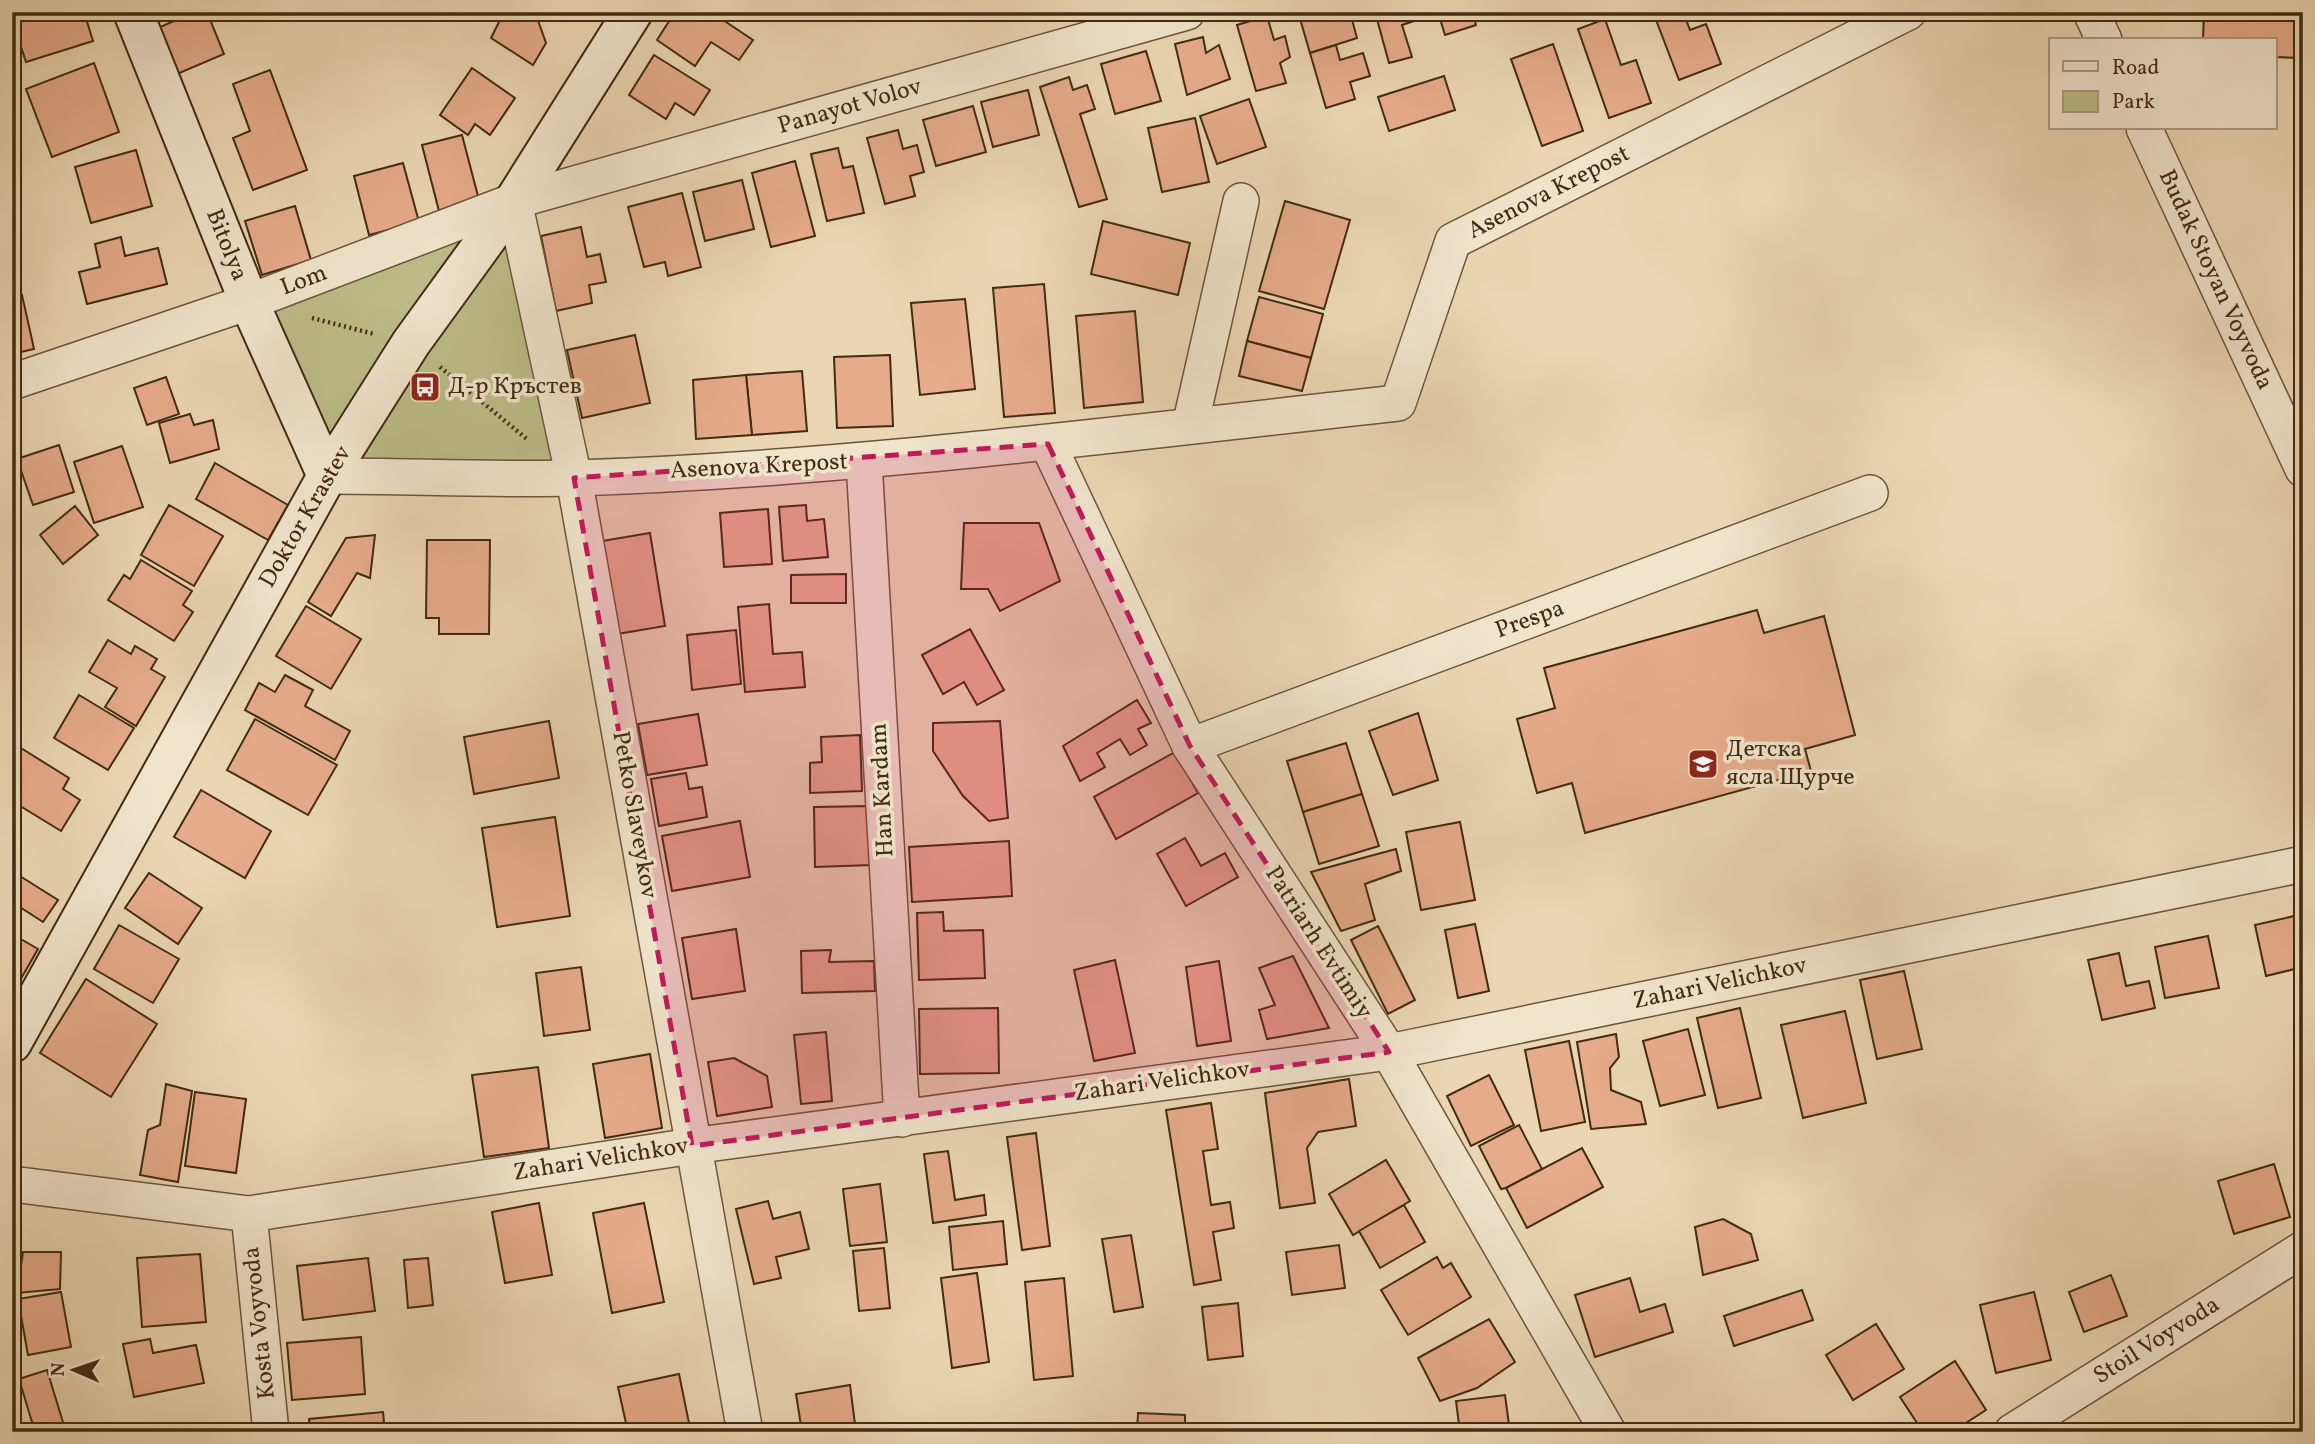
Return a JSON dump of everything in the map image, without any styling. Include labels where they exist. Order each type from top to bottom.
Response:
[{"type":"street","name":"Bitolya","points":[[133,12],[249,302],[327,476]]},
{"type":"street","name":"Doktor Krastev","points":[[18,1023],[327,476],[411,343],[514,201],[633,12]]},
{"type":"street","name":"Panayot Volov","points":[[514,201],[1186,12]]},
{"type":"street","name":"Asenova Krepost","points":[[327,476],[574,478],[864,461],[1048,444],[1398,403],[1453,242],[1908,12]]},
{"type":"street","points":[[2091,12],[2103,38]]},
{"type":"street","name":"Budak Stoyan Voyvoda","points":[[2145,130],[2303,470]]},
{"type":"street","name":"Lom","points":[[12,382],[249,302],[514,201]]},
{"type":"street","name":"Petko Slaveykov","points":[[514,201],[574,478],[745,1432]]},
{"type":"street","points":[[1190,426],[1241,201]]},
{"type":"street","name":"Patriarh Evtimiy","points":[[1048,444],[1190,746],[1389,1052],[1608,1432]]},
{"type":"street","name":"Han Kardam","points":[[864,461],[902,1119]]},
{"type":"street","name":"Prespa","points":[[1190,746],[1870,493]]},
{"type":"street","name":"Zahari Velichkov","points":[[12,1184],[249,1214],[692,1146],[1389,1052],[2303,864]]},
{"type":"street","name":"Kosta Voyvoda","points":[[249,1214],[271,1432]]},
{"type":"street","name":"Stoil Voyvoda","points":[[2012,1432],[2303,1249]]},
{"type":"highlighted area","points":[[1048,444],[1190,746],[1389,1052],[692,1146],[574,478]]},
{"type":"green space","points":[[514,201],[574,478],[327,476],[249,302]]},
{"type":"building","points":[[12,12],[84,12],[93,41],[26,62]]},
{"type":"building","points":[[194,12],[207,12],[224,54],[177,74],[158,28]]},
{"type":"building","points":[[504,12],[535,12],[546,43],[533,65],[491,38]]},
{"type":"building","points":[[675,12],[711,12],[753,40],[739,60],[711,42],[695,66],[657,40]]},
{"type":"building","points":[[1298,12],[1350,12],[1357,38],[1310,53]]},
{"type":"building","points":[[1375,12],[1415,12],[1417,20],[1402,25],[1412,57],[1389,63]]},
{"type":"building","points":[[1438,12],[1472,12],[1476,25],[1445,35]]},
{"type":"building","points":[[1653,12],[1683,12],[1690,30],[1706,24],[1721,64],[1679,80]]},
{"type":"building","points":[[2204,12],[2303,12],[2303,58],[2276,57],[2276,38],[2203,38]]},
{"type":"building","points":[[1267,16],[1274,40],[1285,36],[1290,57],[1280,63],[1286,83],[1256,91],[1237,25]]},
{"type":"building","points":[[1605,19],[1621,65],[1636,60],[1651,103],[1609,118],[1578,29]]},
{"type":"building","points":[[1203,37],[1206,53],[1219,45],[1230,79],[1187,95],[1175,44]]},
{"type":"building","points":[[1553,44],[1583,131],[1542,146],[1511,59]]},
{"type":"building","points":[[1336,45],[1340,60],[1363,53],[1370,76],[1350,82],[1355,99],[1326,108],[1310,53]]},
{"type":"building","points":[[1146,51],[1161,101],[1115,114],[1101,64]]},
{"type":"building","points":[[654,55],[710,90],[694,115],[675,103],[666,119],[629,95]]},
{"type":"building","points":[[94,63],[119,132],[52,157],[26,89]]},
{"type":"building","points":[[472,68],[515,98],[490,135],[475,124],[468,135],[440,115]]},
{"type":"building","points":[[270,70],[307,170],[253,190],[233,138],[250,131],[233,84]]},
{"type":"building","points":[[1444,76],[1455,110],[1389,131],[1378,97]]},
{"type":"building","points":[[1069,77],[1073,90],[1087,85],[1095,109],[1080,114],[1107,199],[1079,207],[1040,87]]},
{"type":"building","points":[[1028,90],[1039,135],[993,147],[981,102]]},
{"type":"building","points":[[1249,99],[1266,147],[1217,164],[1200,116]]},
{"type":"building","points":[[973,106],[986,152],[936,166],[923,120]]},
{"type":"building","points":[[1195,118],[1209,182],[1162,192],[1148,128]]},
{"type":"building","points":[[898,130],[903,149],[917,145],[924,172],[910,176],[915,196],[885,204],[867,138]]},
{"type":"building","points":[[462,135],[479,200],[439,211],[422,145]]},
{"type":"building","points":[[838,148],[843,168],[853,166],[864,213],[827,221],[811,154]]},
{"type":"building","points":[[136,150],[152,206],[91,223],[75,167]]},
{"type":"building","points":[[795,161],[815,236],[771,247],[752,173]]},
{"type":"building","points":[[403,163],[419,222],[369,235],[354,176]]},
{"type":"building","points":[[742,180],[754,229],[705,241],[693,192]]},
{"type":"building","points":[[682,193],[701,267],[668,276],[665,262],[644,267],[628,207]]},
{"type":"building","points":[[1285,201],[1350,220],[1324,309],[1259,291]]},
{"type":"building","points":[[295,206],[311,260],[262,275],[245,221]]},
{"type":"building","points":[[1103,221],[1190,243],[1178,295],[1091,274]]},
{"type":"building","points":[[581,227],[587,257],[600,254],[606,282],[589,285],[592,303],[556,311],[541,236]]},
{"type":"building","points":[[121,237],[125,256],[158,248],[167,284],[87,304],[79,272],[100,267],[95,244]]},
{"type":"building","points":[[1044,284],[1055,413],[1004,417],[993,288]]},
{"type":"building","points":[[22,295],[34,349],[12,354],[12,297]]},
{"type":"building","points":[[1259,297],[1323,314],[1311,358],[1247,341]]},
{"type":"building","points":[[965,299],[975,389],[920,395],[911,303]]},
{"type":"building","points":[[1135,311],[1143,402],[1084,408],[1076,316]]},
{"type":"building","points":[[635,335],[650,403],[582,418],[567,350]]},
{"type":"building","points":[[1247,341],[1311,358],[1302,391],[1239,376]]},
{"type":"building","points":[[890,355],[893,426],[837,428],[834,357]]},
{"type":"building","points":[[802,371],[807,431],[752,435],[746,375]]},
{"type":"building","points":[[746,375],[752,435],[696,439],[693,380]]},
{"type":"building","points":[[166,377],[179,414],[147,425],[134,388]]},
{"type":"building","points":[[190,414],[194,425],[213,420],[219,449],[170,463],[159,423]]},
{"type":"building","points":[[59,445],[74,492],[33,505],[17,459]]},
{"type":"building","points":[[122,446],[143,507],[94,523],[74,462]]},
{"type":"building","points":[[215,463],[288,505],[268,540],[196,499]]},
{"type":"building","points":[[169,505],[223,536],[194,586],[141,555]]},
{"type":"building","points":[[806,505],[807,521],[824,519],[828,557],[783,561],[779,507]]},
{"type":"building","points":[[75,506],[98,535],[63,564],[40,535]]},
{"type":"building","points":[[768,509],[772,564],[724,567],[720,513]]},
{"type":"building","points":[[964,523],[1039,523],[1060,581],[1000,611],[988,589],[961,589]]},
{"type":"building","points":[[650,533],[665,626],[617,634],[602,541]]},
{"type":"building","points":[[375,535],[370,578],[357,573],[331,616],[308,602],[346,538]]},
{"type":"building","points":[[427,540],[490,540],[489,634],[439,634],[439,618],[426,618]]},
{"type":"building","points":[[141,560],[192,591],[183,605],[193,612],[174,641],[108,600],[124,575],[130,579]]},
{"type":"building","points":[[846,574],[846,603],[791,603],[791,575]]},
{"type":"building","points":[[769,604],[773,654],[802,652],[805,687],[745,692],[738,607]]},
{"type":"building","points":[[306,606],[361,639],[331,689],[276,656]]},
{"type":"building","points":[[1757,610],[1764,633],[1824,616],[1855,735],[1805,749],[1811,771],[1585,833],[1572,783],[1537,793],[1517,719],[1555,708],[1544,668]]},
{"type":"building","points":[[970,629],[1004,690],[977,705],[964,682],[943,694],[922,655]]},
{"type":"building","points":[[736,630],[741,684],[692,690],[687,635]]},
{"type":"building","points":[[108,640],[131,654],[135,646],[157,659],[151,669],[165,677],[136,726],[105,707],[117,688],[89,672]]},
{"type":"building","points":[[285,675],[313,690],[305,706],[350,731],[335,760],[245,710],[259,683],[275,692]]},
{"type":"building","points":[[79,695],[134,728],[108,770],[54,738]]},
{"type":"building","points":[[1137,700],[1151,723],[1138,729],[1147,745],[1130,755],[1120,739],[1097,753],[1105,767],[1080,781],[1063,746]]},
{"type":"building","points":[[1418,713],[1438,780],[1393,795],[1369,731]]},
{"type":"building","points":[[698,714],[707,765],[647,775],[638,724]]},
{"type":"building","points":[[255,719],[337,765],[308,815],[227,770]]},
{"type":"building","points":[[549,721],[559,778],[474,794],[464,737]]},
{"type":"building","points":[[1000,721],[1008,818],[989,821],[963,796],[933,751],[933,723]]},
{"type":"building","points":[[860,735],[862,791],[810,793],[810,763],[822,762],[821,737]]},
{"type":"building","points":[[1346,743],[1362,794],[1303,812],[1287,761]]},
{"type":"building","points":[[16,745],[69,778],[63,789],[80,800],[61,831],[12,801],[12,751]]},
{"type":"building","points":[[1175,752],[1198,793],[1116,839],[1094,797]]},
{"type":"building","points":[[686,773],[689,789],[702,787],[707,817],[659,826],[651,779]]},
{"type":"building","points":[[201,790],[271,831],[245,878],[174,837]]},
{"type":"building","points":[[1362,794],[1379,846],[1319,864],[1303,812]]},
{"type":"building","points":[[871,806],[872,865],[815,867],[814,807]]},
{"type":"building","points":[[555,817],[570,916],[497,927],[482,828]]},
{"type":"building","points":[[740,821],[750,877],[672,891],[662,836]]},
{"type":"building","points":[[1460,822],[1475,900],[1421,910],[1406,832]]},
{"type":"building","points":[[1185,838],[1201,866],[1225,853],[1238,877],[1186,906],[1157,854]]},
{"type":"building","points":[[1009,841],[1012,896],[912,902],[909,847]]},
{"type":"building","points":[[1396,849],[1401,871],[1365,884],[1375,920],[1341,931],[1311,872]]},
{"type":"building","points":[[12,871],[58,900],[43,922],[12,902]]},
{"type":"building","points":[[149,873],[202,908],[178,944],[125,908]]},
{"type":"building","points":[[943,912],[944,931],[983,930],[985,978],[919,980],[917,913]]},
{"type":"building","points":[[2303,914],[2303,967],[2266,976],[2255,925]]},
{"type":"building","points":[[1475,924],[1489,991],[1458,998],[1445,930]]},
{"type":"building","points":[[119,925],[179,959],[153,1003],[94,969]]},
{"type":"building","points":[[1378,926],[1415,1000],[1388,1014],[1351,940]]},
{"type":"building","points":[[736,929],[745,991],[692,999],[682,938]]},
{"type":"building","points":[[12,934],[38,949],[15,989],[12,988]]},
{"type":"building","points":[[2208,936],[2219,988],[2165,998],[2155,947]]},
{"type":"building","points":[[831,950],[829,962],[874,961],[875,991],[802,993],[801,951]]},
{"type":"building","points":[[2119,953],[2126,986],[2149,981],[2155,1008],[2102,1020],[2088,960]]},
{"type":"building","points":[[1293,956],[1329,1028],[1267,1039],[1259,1010],[1275,1005],[1259,968]]},
{"type":"building","points":[[1115,960],[1135,1053],[1094,1061],[1074,970]]},
{"type":"building","points":[[1219,961],[1231,1041],[1197,1046],[1186,967]]},
{"type":"building","points":[[581,967],[590,1030],[544,1036],[536,973]]},
{"type":"building","points":[[1904,971],[1922,1049],[1877,1059],[1860,980]]},
{"type":"building","points":[[86,979],[157,1024],[111,1097],[40,1053]]},
{"type":"building","points":[[998,1008],[999,1073],[920,1074],[919,1009]]},
{"type":"building","points":[[1740,1008],[1761,1098],[1718,1108],[1697,1018]]},
{"type":"building","points":[[1845,1011],[1866,1103],[1803,1118],[1781,1025]]},
{"type":"building","points":[[1688,1029],[1705,1095],[1660,1106],[1643,1041]]},
{"type":"building","points":[[826,1032],[832,1101],[801,1104],[794,1035]]},
{"type":"building","points":[[1616,1034],[1619,1057],[1610,1068],[1611,1090],[1641,1102],[1646,1124],[1591,1129],[1577,1042]]},
{"type":"building","points":[[1569,1041],[1585,1122],[1541,1131],[1525,1050]]},
{"type":"building","points":[[650,1054],[662,1128],[605,1138],[593,1064]]},
{"type":"building","points":[[734,1058],[767,1076],[772,1107],[717,1116],[708,1062]]},
{"type":"building","points":[[538,1067],[549,1148],[484,1157],[472,1075]]},
{"type":"building","points":[[1489,1075],[1514,1125],[1471,1146],[1447,1096]]},
{"type":"building","points":[[1349,1079],[1356,1126],[1318,1132],[1307,1148],[1315,1203],[1280,1208],[1265,1093]]},
{"type":"building","points":[[166,1084],[192,1091],[178,1182],[140,1175],[148,1130],[160,1125]]},
{"type":"building","points":[[195,1092],[246,1099],[236,1173],[185,1166]]},
{"type":"building","points":[[1211,1103],[1218,1149],[1203,1151],[1211,1205],[1230,1202],[1234,1228],[1213,1232],[1221,1280],[1194,1285],[1166,1110]]},
{"type":"building","points":[[1519,1125],[1542,1169],[1501,1189],[1479,1146]]},
{"type":"building","points":[[1036,1133],[1050,1246],[1022,1250],[1007,1137]]},
{"type":"building","points":[[1582,1148],[1603,1187],[1527,1228],[1506,1188]]},
{"type":"building","points":[[948,1151],[955,1200],[984,1195],[986,1215],[933,1223],[924,1154]]},
{"type":"building","points":[[1386,1160],[1410,1201],[1353,1235],[1329,1194]]},
{"type":"building","points":[[2274,1164],[2290,1217],[2234,1234],[2218,1181]]},
{"type":"building","points":[[880,1184],[887,1242],[850,1246],[843,1189]]},
{"type":"building","points":[[768,1201],[773,1219],[800,1212],[809,1249],[776,1257],[781,1278],[754,1284],[736,1209]]},
{"type":"building","points":[[539,1203],[552,1275],[505,1283],[492,1212]]},
{"type":"building","points":[[644,1203],[664,1302],[612,1313],[593,1213]]},
{"type":"building","points":[[1404,1205],[1425,1242],[1380,1268],[1359,1231]]},
{"type":"building","points":[[1723,1219],[1751,1234],[1758,1260],[1703,1275],[1695,1227]]},
{"type":"building","points":[[1003,1221],[1007,1264],[953,1270],[949,1227]]},
{"type":"building","points":[[1131,1235],[1143,1307],[1114,1312],[1102,1239]]},
{"type":"building","points":[[1339,1245],[1345,1288],[1292,1295],[1286,1252]]},
{"type":"building","points":[[884,1248],[890,1308],[859,1311],[853,1251]]},
{"type":"building","points":[[23,1252],[61,1252],[60,1289],[17,1293]]},
{"type":"building","points":[[200,1254],[206,1322],[142,1327],[137,1258]]},
{"type":"building","points":[[1437,1257],[1443,1268],[1451,1263],[1471,1297],[1408,1335],[1381,1290]]},
{"type":"building","points":[[368,1258],[375,1311],[303,1320],[297,1266]]},
{"type":"building","points":[[428,1258],[433,1305],[408,1308],[404,1260]]},
{"type":"building","points":[[977,1273],[989,1362],[952,1368],[941,1278]]},
{"type":"building","points":[[2111,1275],[2127,1316],[2084,1332],[2069,1292]]},
{"type":"building","points":[[1064,1278],[1073,1376],[1034,1380],[1025,1282]]},
{"type":"building","points":[[1630,1278],[1640,1312],[1665,1304],[1673,1332],[1595,1357],[1575,1295]]},
{"type":"building","points":[[1802,1290],[1813,1320],[1734,1346],[1724,1316]]},
{"type":"building","points":[[61,1292],[71,1347],[28,1355],[18,1299]]},
{"type":"building","points":[[2034,1292],[2051,1360],[1996,1373],[1980,1305]]},
{"type":"building","points":[[1238,1303],[1243,1356],[1208,1360],[1202,1307]]},
{"type":"building","points":[[1489,1319],[1515,1362],[1477,1388],[1440,1401],[1418,1358]]},
{"type":"building","points":[[1876,1324],[1904,1369],[1853,1400],[1826,1355]]},
{"type":"building","points":[[361,1337],[365,1394],[292,1400],[287,1343]]},
{"type":"building","points":[[150,1339],[153,1353],[196,1345],[204,1383],[134,1397],[123,1344]]},
{"type":"building","points":[[1955,1361],[1986,1410],[1952,1432],[1923,1432],[1900,1397]]},
{"type":"building","points":[[47,1370],[66,1432],[35,1432],[19,1379]]},
{"type":"building","points":[[679,1374],[690,1428],[675,1432],[628,1432],[618,1387]]},
{"type":"building","points":[[850,1385],[856,1432],[802,1432],[796,1394]]},
{"type":"building","points":[[1505,1395],[1510,1432],[1460,1432],[1456,1401]]},
{"type":"building","points":[[383,1412],[385,1432],[311,1432],[309,1419]]},
{"type":"building","points":[[1138,1413],[1185,1415],[1185,1432],[1137,1432]]},
{"type":"place","name":"Д-р Кръстев","points":[[425,387]]},
{"type":"place","name":"Детска ясла Щурче","points":[[1703,764]]}]
